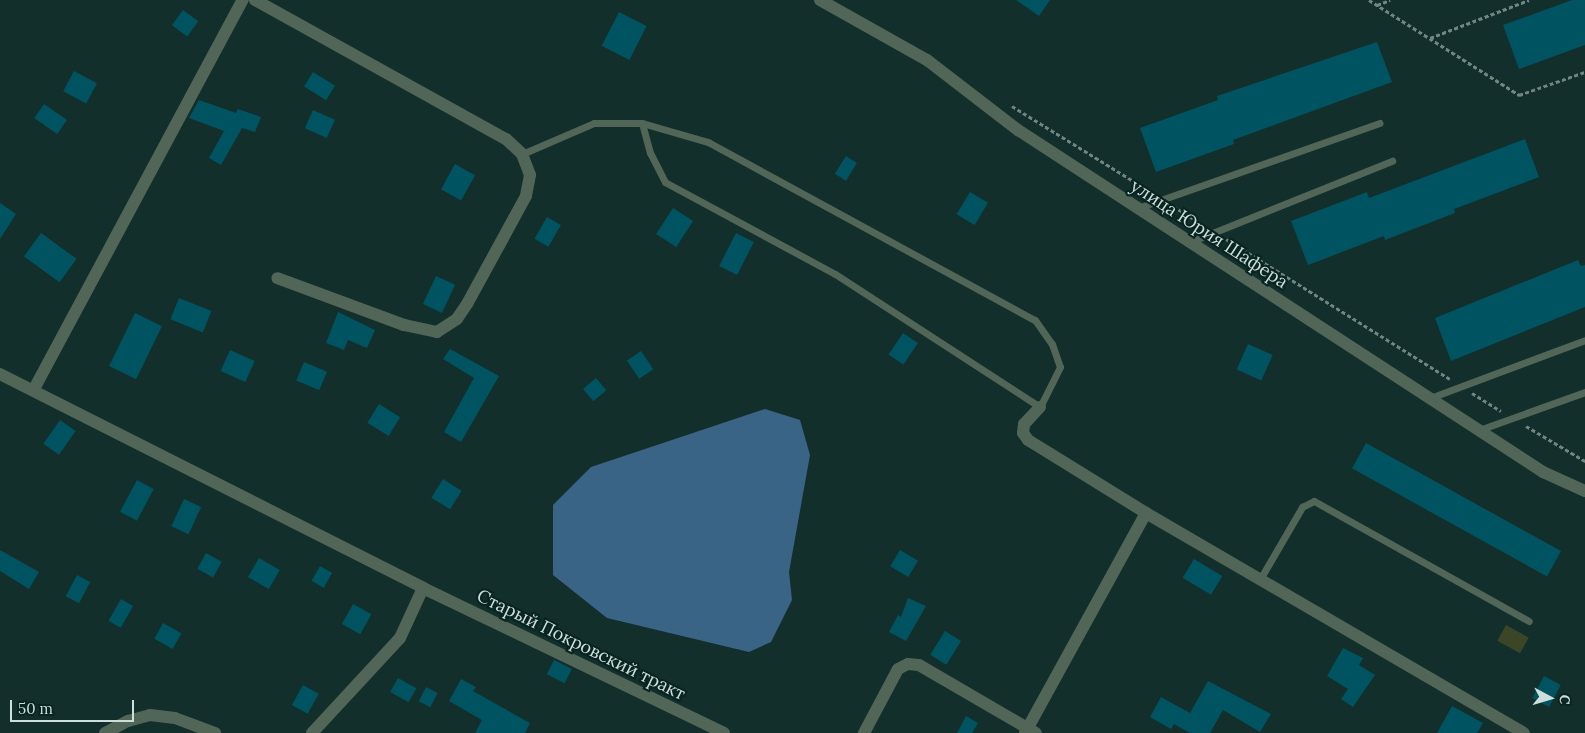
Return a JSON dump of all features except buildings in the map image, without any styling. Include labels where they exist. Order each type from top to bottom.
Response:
[{"type":"street","points":[[34,389],[243,0]]},
{"type":"street","points":[[255,0],[506,139],[522,154],[530,175],[526,196],[466,304],[447,328],[426,332],[277,278]]},
{"type":"street","name":"улица Юрия Шафера","points":[[820,0],[926,60],[1018,130],[1543,472],[1584,491]]},
{"type":"street","name":"Старый Покровский тракт","points":[[0,374],[34,389],[423,588],[724,733]]},
{"type":"street","points":[[1040,407],[1024,424],[1023,433],[1028,440],[1259,581],[1524,733]]},
{"type":"street","points":[[864,733],[898,670],[908,664],[919,665],[1029,731],[1146,513]]},
{"type":"street","points":[[312,733],[400,638],[423,588]]},
{"type":"street","points":[[105,733],[128,721],[150,715],[176,718],[215,733]]},
{"type":"lane","points":[[522,154],[594,123],[642,123],[708,142],[1035,320],[1052,344],[1060,367],[1040,407],[835,274],[665,182],[650,153],[642,123]]},
{"type":"lane","points":[[1138,208],[1379,123]]},
{"type":"lane","points":[[1190,242],[1392,161]]},
{"type":"lane","points":[[1430,398],[1585,340]]},
{"type":"lane","points":[[1479,430],[1585,392]]},
{"type":"lane","points":[[1259,581],[1302,506],[1316,502],[1529,621]]},
{"type":"path","points":[[1368,0],[1519,95],[1585,72]]},
{"type":"path","points":[[1377,5],[1390,0]]},
{"type":"path","points":[[1429,38],[1527,0]]},
{"type":"green space","points":[[1506,625],[1529,638],[1520,653],[1497,641]]},
{"type":"water","points":[[765,409],[800,420],[810,455],[789,572],[792,600],[771,642],[749,652],[607,618],[553,575],[553,505],[591,467]]}]
